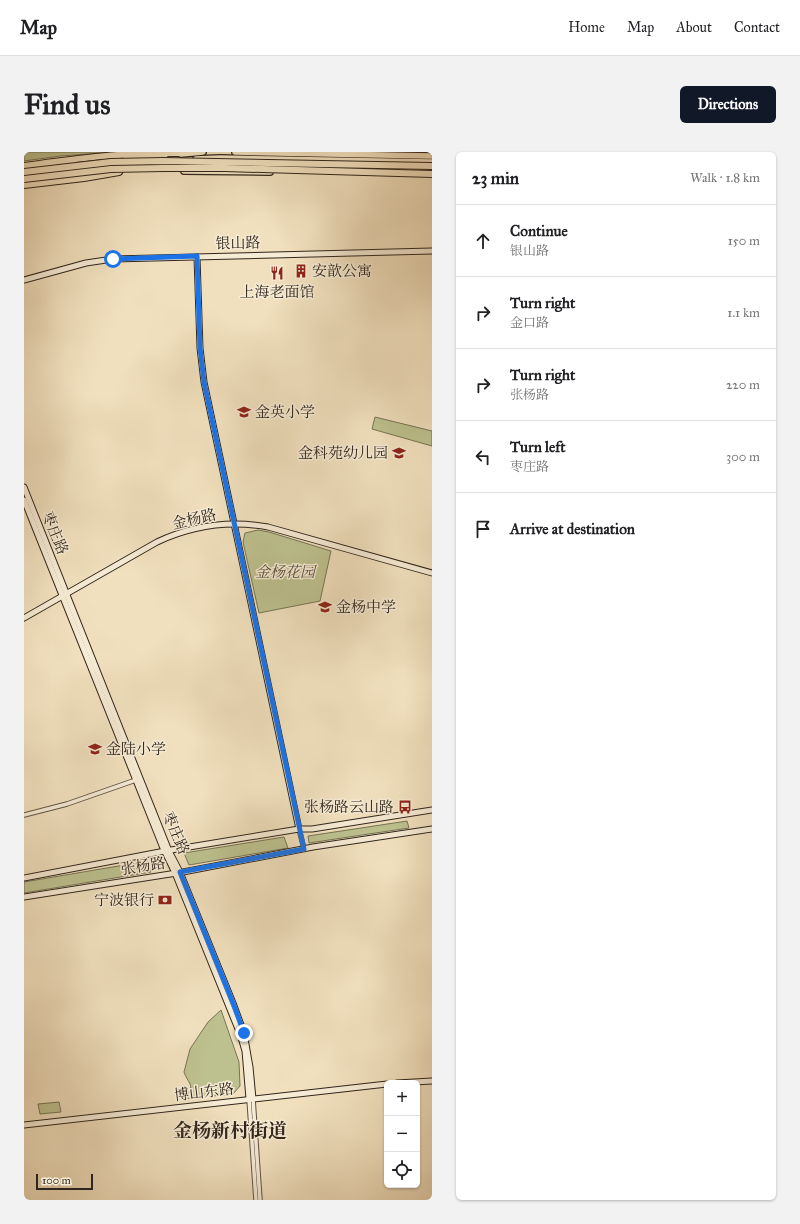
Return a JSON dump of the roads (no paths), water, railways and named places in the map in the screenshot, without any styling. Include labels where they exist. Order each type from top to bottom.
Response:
[{"type":"highway","points":[[24,168],[89,157],[131,153],[185,153]]},
{"type":"highway","points":[[24,172],[111,162],[163,161],[432,166]]},
{"type":"highway","points":[[24,179],[104,170],[163,168],[225,168],[432,175]]},
{"type":"highway","points":[[24,184],[119,172]]},
{"type":"main road","points":[[185,153],[203,152]]},
{"type":"main road","points":[[235,152],[432,156]]},
{"type":"main road","points":[[134,171],[159,164],[220,158],[432,162]]},
{"type":"main road","points":[[358,160],[382,175]]},
{"type":"main road","points":[[119,172],[223,171],[432,175]]},
{"type":"street","name":"银山路","points":[[24,280],[104,260],[197,256],[432,251]]},
{"type":"street","points":[[197,256],[201,364],[233,523],[304,849]]},
{"type":"street","name":"枣庄路","points":[[24,487],[65,595],[240,1034],[245,1056],[251,1099],[260,1200]]},
{"type":"street","name":"枣庄路","points":[[24,500],[65,595]]},
{"type":"street","name":"金杨路","points":[[24,618],[157,542],[194,528],[233,523],[250,524],[285,531],[432,573]]},
{"type":"street","points":[[24,815],[66,804],[133,781]]},
{"type":"street","name":"张杨路","points":[[24,878],[167,851],[299,829],[312,829],[432,810]]},
{"type":"street","name":"张杨路","points":[[24,897],[177,873],[313,847],[432,829]]},
{"type":"street","points":[[420,1081],[432,1080]]},
{"type":"street","name":"博山东路","points":[[24,1125],[384,1084]]},
{"type":"street","name":"枣庄路","points":[[251,1099],[256,1200]]},
{"type":"place","name":"安歆公寓","points":[[301,271]]},
{"type":"place","name":"上海老面馆","points":[[277,273]]},
{"type":"place","name":"金英小学","points":[[244,412]]},
{"type":"place","name":"金科苑幼儿园","points":[[399,453]]},
{"type":"place","name":"金杨中学","points":[[325,607]]},
{"type":"place","name":"金陆小学","points":[[95,749]]},
{"type":"place","name":"张杨路云山路","points":[[405,807]]},
{"type":"place","name":"宁波银行","points":[[165,900]]},
{"type":"district","name":"金杨新村街道","points":[[230,1130]]},
{"type":"park label","name":"金杨花园","points":[[285,572]]}]
